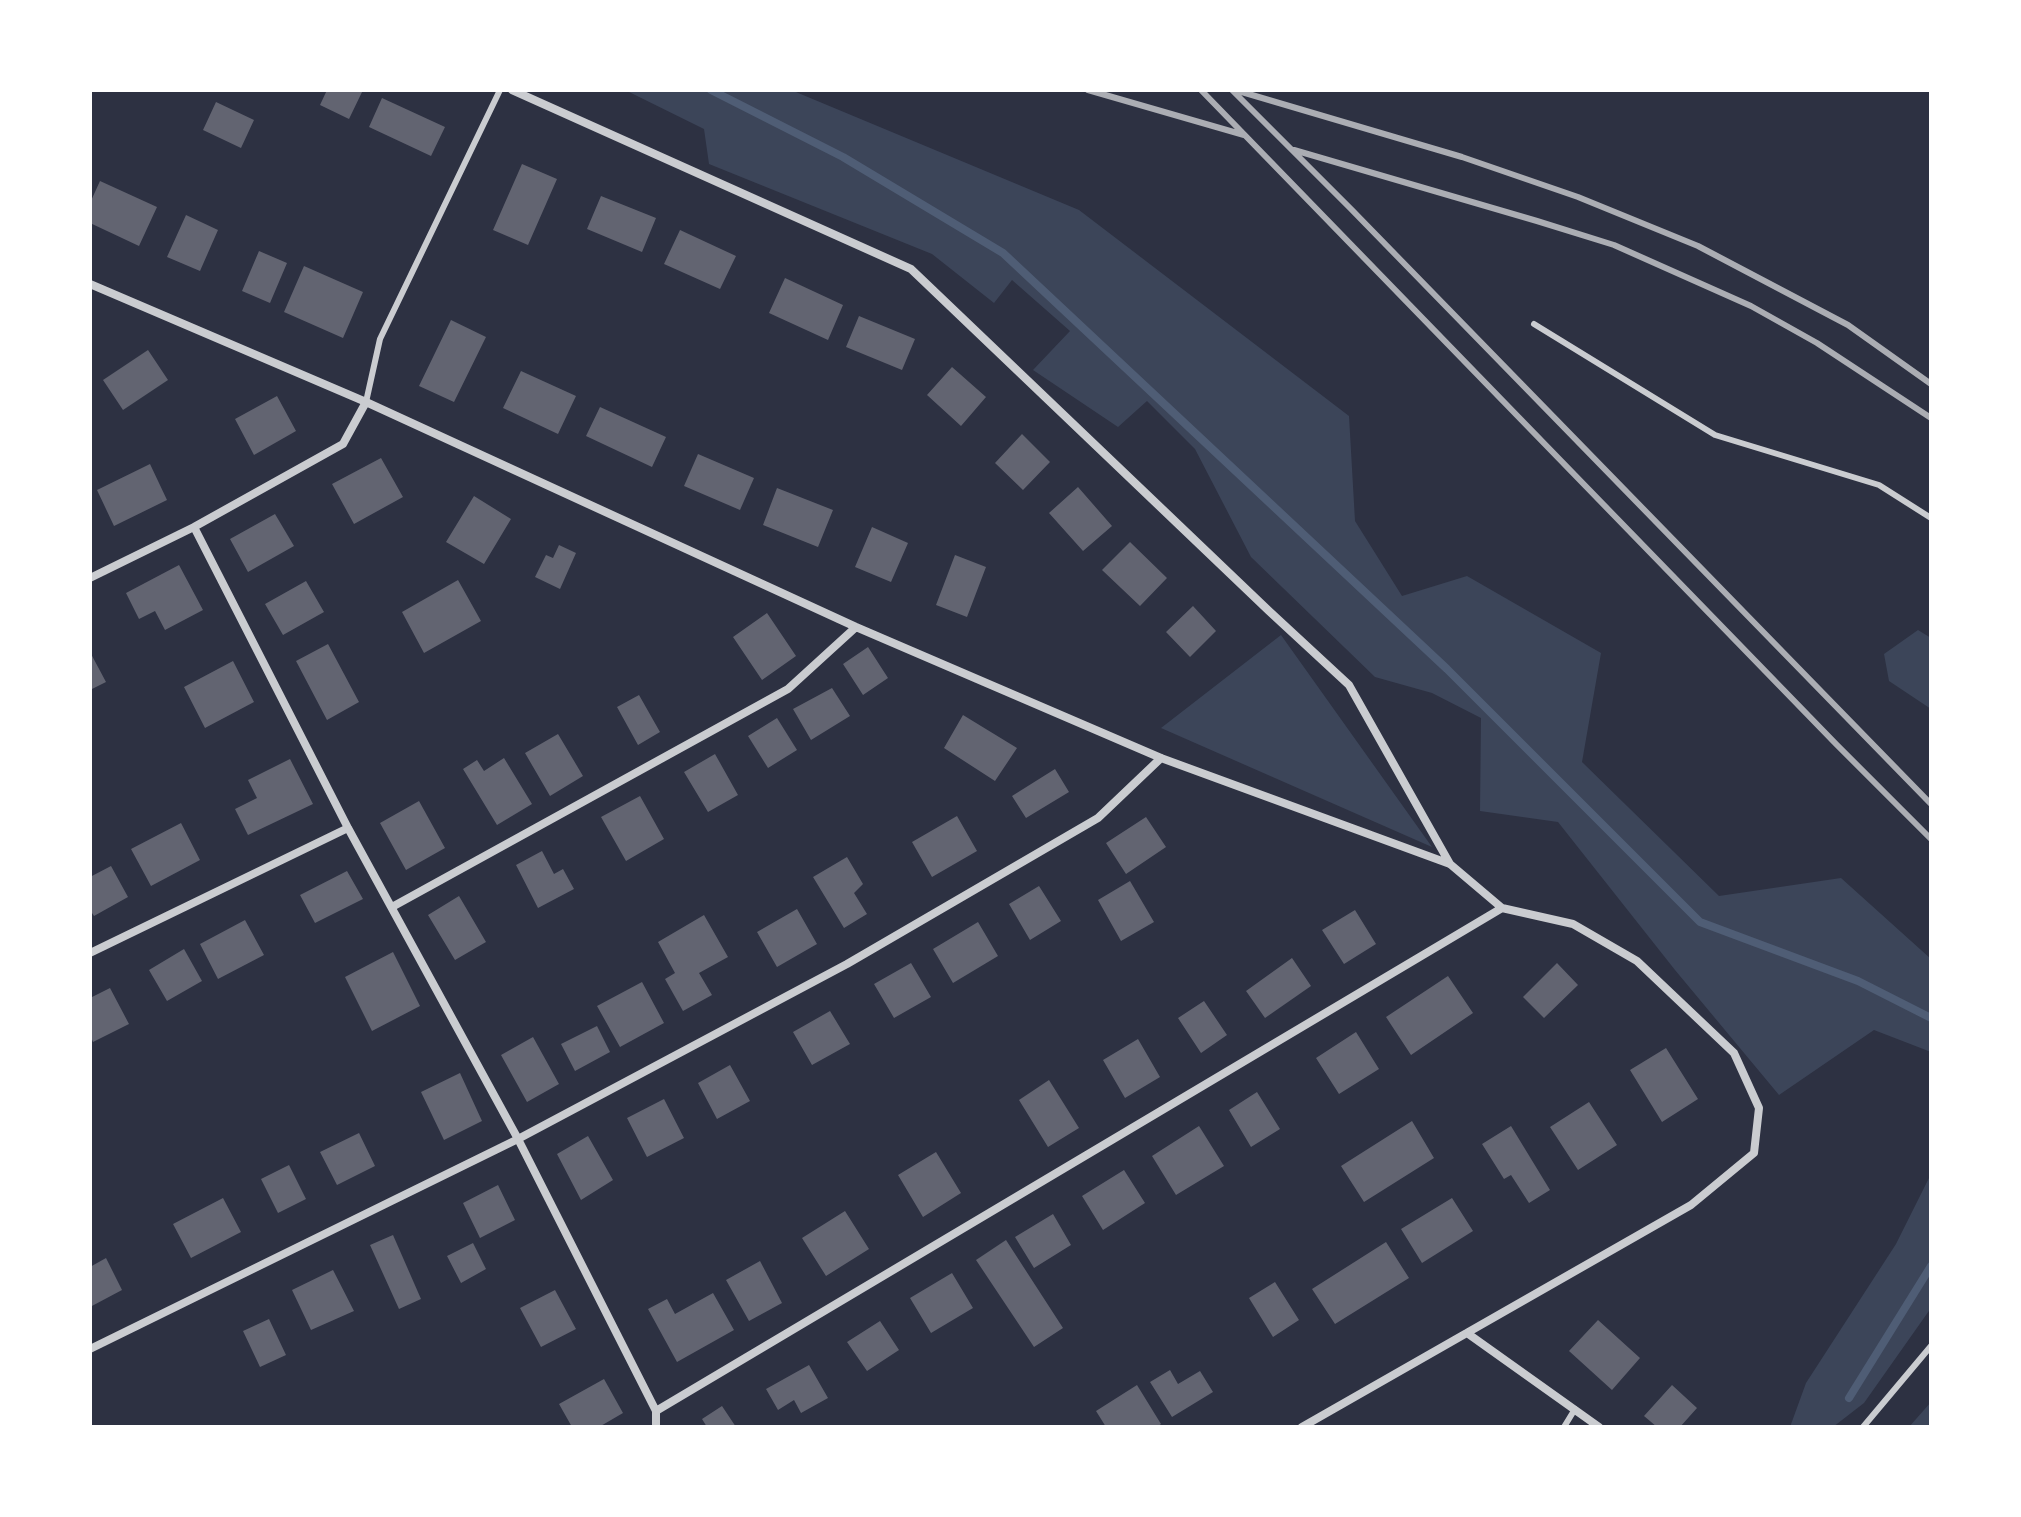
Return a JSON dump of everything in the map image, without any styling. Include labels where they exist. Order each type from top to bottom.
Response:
[{"type":"street","points":[[512,90],[911,269],[1349,685],[1450,864]]},
{"type":"street","points":[[90,284],[366,402],[856,627],[1161,758],[1450,864],[1502,908],[1573,924],[1637,961],[1734,1053],[1759,1108],[1754,1153],[1691,1205],[1302,1427]]},
{"type":"street","points":[[90,578],[194,527],[343,444],[366,402]]},
{"type":"street","points":[[194,527],[348,828],[518,1139],[656,1411],[656,1427]]},
{"type":"street","points":[[392,907],[788,689],[856,627]]},
{"type":"street","points":[[90,1349],[518,1139],[847,964],[1098,818],[1161,758]]},
{"type":"street","points":[[90,953],[348,828]]},
{"type":"street","points":[[656,1411],[1502,908]]},
{"type":"street","points":[[1467,1333],[1599,1427]]},
{"type":"lane","points":[[366,402],[380,339],[500,90]]},
{"type":"lane","points":[[1534,324],[1715,435],[1879,485],[1931,518]]},
{"type":"lane","points":[[1863,1427],[1931,1346]]},
{"type":"lane","points":[[1564,1427],[1575,1409]]},
{"type":"shaded area","points":[[625,90],[791,90],[1079,210],[1349,416],[1355,521],[1402,596],[1467,576],[1601,653],[1582,762],[1719,896],[1841,878],[1931,959],[1931,1052],[1874,1030],[1779,1095],[1558,822],[1480,811],[1481,718],[1432,693],[1375,677],[1251,557],[1195,449],[1147,401],[1118,427],[1033,370],[1070,331],[1012,280],[994,303],[932,254],[709,164],[704,129]]},
{"type":"shaded area","points":[[1918,630],[1931,638],[1931,709],[1889,681],[1884,654]]},
{"type":"shaded area","points":[[1281,635],[1432,847],[1161,728]]},
{"type":"shaded area","points":[[1931,1174],[1931,1308],[1864,1403],[1833,1427],[1790,1427],[1806,1383],[1896,1244]]},
{"type":"shaded area","points":[[1931,1402],[1931,1427],[1909,1427]]},
{"type":"building","points":[[327,90],[363,90],[349,119],[320,105]]},
{"type":"building","points":[[382,98],[445,127],[431,156],[369,127]]},
{"type":"building","points":[[216,102],[254,120],[241,148],[203,130]]},
{"type":"building","points":[[522,164],[557,179],[528,245],[493,230]]},
{"type":"building","points":[[100,181],[157,207],[139,246],[90,223],[90,203]]},
{"type":"building","points":[[601,196],[656,218],[642,252],[587,229]]},
{"type":"building","points":[[186,215],[218,230],[200,271],[167,257]]},
{"type":"building","points":[[680,230],[736,256],[720,289],[664,264]]},
{"type":"building","points":[[259,251],[287,263],[270,303],[242,291]]},
{"type":"building","points":[[304,266],[363,292],[343,338],[284,312]]},
{"type":"building","points":[[785,278],[843,305],[828,340],[769,313]]},
{"type":"building","points":[[859,316],[915,339],[902,370],[846,347]]},
{"type":"building","points":[[451,320],[486,337],[454,402],[419,386]]},
{"type":"building","points":[[148,350],[168,380],[123,410],[103,380]]},
{"type":"building","points":[[952,367],[986,397],[961,426],[927,395]]},
{"type":"building","points":[[521,371],[576,396],[558,434],[503,408]]},
{"type":"building","points":[[277,396],[296,431],[254,455],[235,419]]},
{"type":"building","points":[[600,407],[666,437],[652,467],[586,436]]},
{"type":"building","points":[[1022,434],[1050,462],[1023,490],[995,463]]},
{"type":"building","points":[[698,454],[754,478],[740,510],[684,486]]},
{"type":"building","points":[[381,458],[403,497],[354,524],[332,484]]},
{"type":"building","points":[[150,464],[167,500],[114,526],[97,490]]},
{"type":"building","points":[[1078,487],[1112,526],[1083,551],[1049,513]]},
{"type":"building","points":[[777,488],[833,510],[818,547],[763,525]]},
{"type":"building","points":[[474,496],[511,519],[484,564],[446,542]]},
{"type":"building","points":[[275,514],[294,546],[248,572],[230,539]]},
{"type":"building","points":[[872,527],[908,543],[891,582],[855,567]]},
{"type":"building","points":[[1130,542],[1167,578],[1140,606],[1102,570]]},
{"type":"building","points":[[559,545],[576,553],[560,589],[535,577],[546,555],[553,558]]},
{"type":"building","points":[[955,555],[986,567],[967,617],[936,605]]},
{"type":"building","points":[[179,565],[203,610],[165,630],[155,611],[139,619],[126,593]]},
{"type":"building","points":[[458,580],[481,621],[424,653],[402,612]]},
{"type":"building","points":[[306,581],[324,612],[283,635],[265,604]]},
{"type":"building","points":[[1193,606],[1216,631],[1190,657],[1166,632]]},
{"type":"building","points":[[767,613],[796,656],[762,680],[733,637]]},
{"type":"building","points":[[328,644],[359,702],[327,720],[296,661]]},
{"type":"building","points":[[868,647],[888,678],[863,695],[843,664]]},
{"type":"building","points":[[90,652],[106,682],[90,690]]},
{"type":"building","points":[[233,661],[254,702],[205,728],[184,687]]},
{"type":"building","points":[[832,688],[850,716],[811,740],[793,709]]},
{"type":"building","points":[[639,695],[660,732],[638,745],[617,707]]},
{"type":"building","points":[[963,715],[1017,748],[995,781],[944,748]]},
{"type":"building","points":[[777,718],[797,750],[768,768],[748,736]]},
{"type":"building","points":[[558,734],[583,776],[550,796],[525,753]]},
{"type":"building","points":[[715,754],[738,795],[708,812],[684,772]]},
{"type":"building","points":[[504,758],[532,804],[497,825],[463,769],[477,760],[484,771]]},
{"type":"building","points":[[290,759],[313,804],[248,835],[235,809],[257,798],[248,780]]},
{"type":"building","points":[[1055,769],[1069,792],[1026,818],[1012,796]]},
{"type":"building","points":[[640,796],[664,839],[626,861],[601,817]]},
{"type":"building","points":[[419,801],[445,848],[406,870],[380,823]]},
{"type":"building","points":[[957,816],[977,851],[932,877],[912,842]]},
{"type":"building","points":[[1146,817],[1166,847],[1126,874],[1106,843]]},
{"type":"building","points":[[181,823],[200,860],[151,886],[131,849]]},
{"type":"building","points":[[542,851],[554,874],[563,869],[574,889],[538,908],[516,865]]},
{"type":"building","points":[[847,857],[863,884],[854,893],[867,914],[844,928],[813,877]]},
{"type":"building","points":[[111,866],[128,897],[94,916],[90,910],[90,877]]},
{"type":"building","points":[[347,871],[363,899],[315,923],[300,895]]},
{"type":"building","points":[[1130,881],[1154,922],[1121,941],[1098,900]]},
{"type":"building","points":[[1039,886],[1061,921],[1030,940],[1009,904]]},
{"type":"building","points":[[459,896],[486,942],[455,960],[428,915]]},
{"type":"building","points":[[797,909],[817,944],[777,967],[757,932]]},
{"type":"building","points":[[1355,910],[1376,944],[1344,964],[1322,930]]},
{"type":"building","points":[[704,915],[728,957],[699,973],[712,995],[683,1011],[665,979],[675,973],[658,942]]},
{"type":"building","points":[[245,920],[264,955],[218,979],[200,944]]},
{"type":"building","points":[[978,922],[998,956],[953,983],[933,949]]},
{"type":"building","points":[[184,949],[202,981],[167,1001],[149,970]]},
{"type":"building","points":[[393,952],[420,1006],[372,1031],[345,977]]},
{"type":"building","points":[[1292,958],[1311,986],[1265,1018],[1246,991]]},
{"type":"building","points":[[911,963],[931,997],[894,1018],[874,984]]},
{"type":"building","points":[[1557,963],[1578,985],[1544,1018],[1523,997]]},
{"type":"building","points":[[1448,976],[1473,1013],[1411,1055],[1386,1017]]},
{"type":"building","points":[[642,982],[664,1023],[620,1047],[597,1006]]},
{"type":"building","points":[[110,988],[129,1024],[93,1042],[90,1035],[90,998]]},
{"type":"building","points":[[1204,1001],[1227,1035],[1201,1053],[1178,1018]]},
{"type":"building","points":[[830,1011],[850,1044],[812,1065],[793,1032]]},
{"type":"building","points":[[597,1026],[610,1052],[575,1071],[561,1044]]},
{"type":"building","points":[[1356,1032],[1379,1069],[1339,1094],[1316,1058]]},
{"type":"building","points":[[533,1037],[559,1084],[527,1102],[501,1055]]},
{"type":"building","points":[[1138,1039],[1160,1077],[1125,1098],[1103,1060]]},
{"type":"building","points":[[1666,1048],[1698,1099],[1662,1122],[1630,1070]]},
{"type":"building","points":[[730,1065],[750,1101],[717,1119],[698,1083]]},
{"type":"building","points":[[460,1073],[482,1121],[444,1140],[421,1092]]},
{"type":"building","points":[[1049,1080],[1079,1128],[1048,1147],[1019,1100]]},
{"type":"building","points":[[1257,1092],[1280,1129],[1251,1147],[1229,1110]]},
{"type":"building","points":[[664,1099],[684,1138],[647,1157],[627,1118]]},
{"type":"building","points":[[1589,1102],[1617,1145],[1578,1170],[1550,1127]]},
{"type":"building","points":[[1412,1121],[1434,1158],[1364,1202],[1341,1166]]},
{"type":"building","points":[[1199,1126],[1224,1166],[1176,1195],[1152,1156]]},
{"type":"building","points":[[1511,1126],[1550,1190],[1529,1203],[1511,1175],[1504,1179],[1482,1144]]},
{"type":"building","points":[[359,1133],[375,1166],[337,1185],[320,1152]]},
{"type":"building","points":[[588,1136],[613,1180],[581,1200],[557,1154]]},
{"type":"building","points":[[936,1152],[961,1193],[923,1217],[898,1175]]},
{"type":"building","points":[[289,1165],[306,1199],[278,1213],[261,1179]]},
{"type":"building","points":[[1124,1170],[1145,1203],[1103,1230],[1082,1196]]},
{"type":"building","points":[[498,1185],[515,1220],[480,1238],[463,1203]]},
{"type":"building","points":[[223,1198],[241,1232],[191,1258],[173,1224]]},
{"type":"building","points":[[1452,1198],[1473,1231],[1422,1263],[1401,1229]]},
{"type":"building","points":[[845,1211],[869,1249],[826,1276],[802,1238]]},
{"type":"building","points":[[1053,1214],[1071,1245],[1034,1268],[1015,1237]]},
{"type":"building","points":[[393,1235],[421,1299],[399,1309],[370,1245]]},
{"type":"building","points":[[1006,1240],[1063,1328],[1034,1347],[976,1260]]},
{"type":"building","points":[[1386,1242],[1409,1278],[1335,1324],[1312,1289]]},
{"type":"building","points":[[473,1243],[486,1269],[461,1283],[447,1256]]},
{"type":"building","points":[[106,1258],[122,1290],[90,1307],[90,1267]]},
{"type":"building","points":[[760,1261],[782,1303],[749,1321],[726,1280]]},
{"type":"building","points":[[333,1270],[354,1311],[311,1330],[292,1290]]},
{"type":"building","points":[[952,1273],[973,1308],[931,1333],[910,1298]]},
{"type":"building","points":[[1275,1282],[1299,1320],[1273,1337],[1249,1298]]},
{"type":"building","points":[[555,1290],[576,1329],[541,1347],[520,1308]]},
{"type":"building","points":[[713,1293],[734,1330],[677,1362],[648,1309],[667,1299],[675,1314]]},
{"type":"building","points":[[269,1319],[286,1355],[260,1367],[243,1331]]},
{"type":"building","points":[[1598,1320],[1640,1358],[1612,1390],[1569,1351]]},
{"type":"building","points":[[880,1321],[899,1350],[867,1371],[847,1342]]},
{"type":"building","points":[[809,1365],[828,1398],[801,1413],[794,1400],[778,1410],[766,1389]]},
{"type":"building","points":[[1170,1370],[1178,1384],[1200,1371],[1213,1392],[1172,1417],[1150,1382]]},
{"type":"building","points":[[604,1379],[623,1413],[599,1427],[572,1427],[559,1404]]},
{"type":"building","points":[[1137,1385],[1161,1424],[1157,1427],[1106,1427],[1096,1411]]},
{"type":"building","points":[[1672,1385],[1697,1408],[1680,1427],[1657,1427],[1644,1416]]},
{"type":"building","points":[[722,1406],[736,1427],[707,1427],[702,1419]]},
{"type":"waterway","points":[[711,90],[843,157],[1003,253],[1447,669],[1700,922],[1858,981],[1931,1018]]},
{"type":"waterway","points":[[1849,1398],[1931,1266]]},
{"type":"railway","points":[[1088,90],[1244,135]]},
{"type":"railway","points":[[1201,90],[1931,839]]},
{"type":"railway","points":[[1232,90],[1931,804]]},
{"type":"railway","points":[[1235,90],[1462,157],[1578,197],[1698,246],[1848,325],[1931,384]]},
{"type":"railway","points":[[1294,150],[1614,245],[1751,306],[1817,343],[1931,418]]}]
